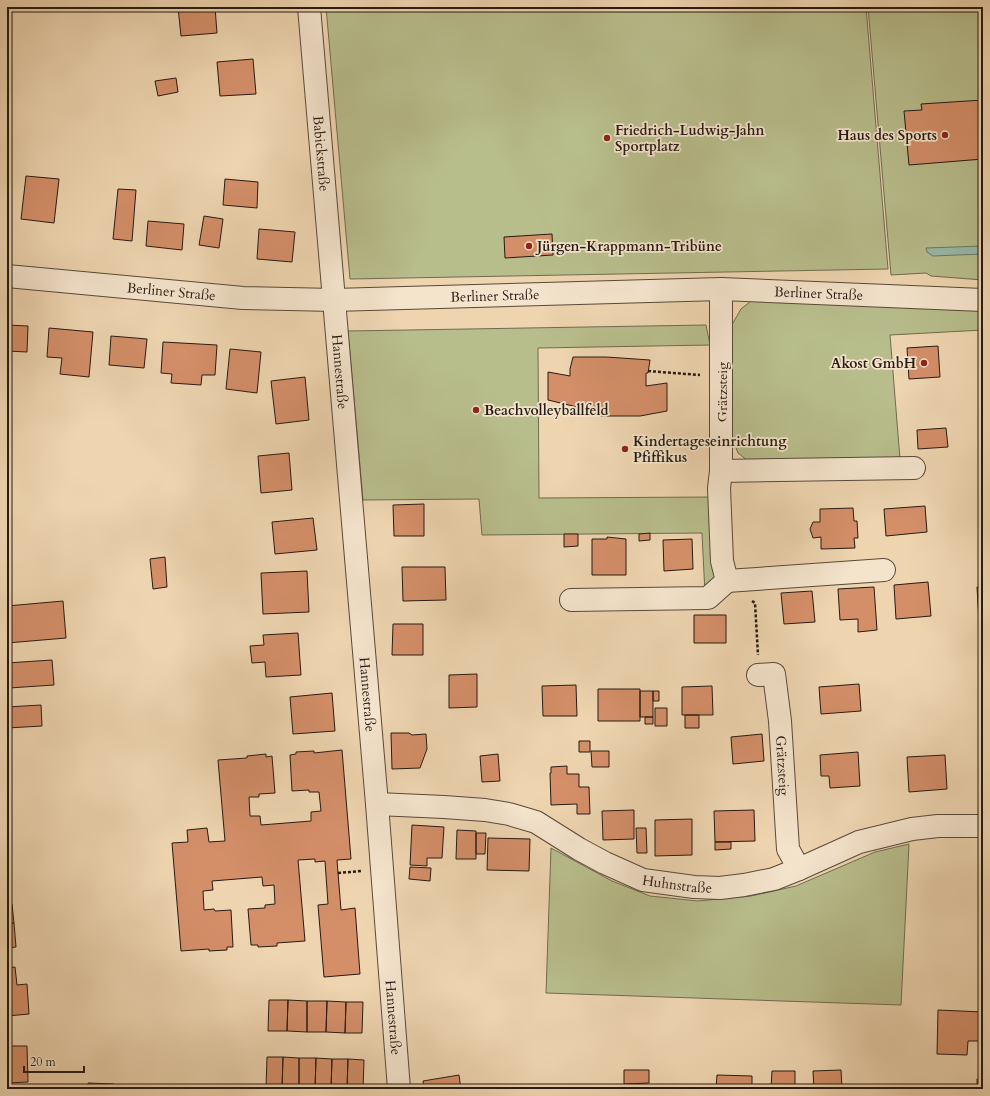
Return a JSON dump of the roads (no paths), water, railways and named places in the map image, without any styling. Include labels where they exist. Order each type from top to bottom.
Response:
[{"type":"street","name":"Babickstraße","points":[[309,7],[334,300]]},
{"type":"street","name":"Berliner Straße","points":[[7,276],[243,298],[334,300],[721,289],[983,300]]},
{"type":"street","name":"Grätzsteig","points":[[721,289],[722,377],[721,471],[719,488],[722,561],[728,581]]},
{"type":"street","name":"Hannestraße","points":[[334,300],[377,804],[399,1089]]},
{"type":"street","points":[[721,471],[914,468]]},
{"type":"street","points":[[571,600],[708,598],[728,581],[884,570]]},
{"type":"street","name":"Grätzsteig","points":[[766,675],[780,721],[788,849],[799,870]]},
{"type":"street","name":"Huhnstraße","points":[[377,804],[485,810],[509,814],[536,822],[579,849],[605,863],[644,880],[694,887],[720,888],[774,879],[799,870],[859,842],[887,834],[938,826],[983,826]]},
{"type":"place","name":"Haus des Sports","points":[[945,135]]},
{"type":"place","name":"Friedrich-Ludwig-Jahn Sportplatz","points":[[607,138]]},
{"type":"place","name":"Jürgen-Krappmann-Tribüne","points":[[529,246]]},
{"type":"place","name":"Akost GmbH","points":[[924,363]]},
{"type":"place","name":"Beachvolleyballfeld","points":[[476,410]]},
{"type":"place","name":"Kindertageseinrichtung Pfiffikus","points":[[625,449]]}]
